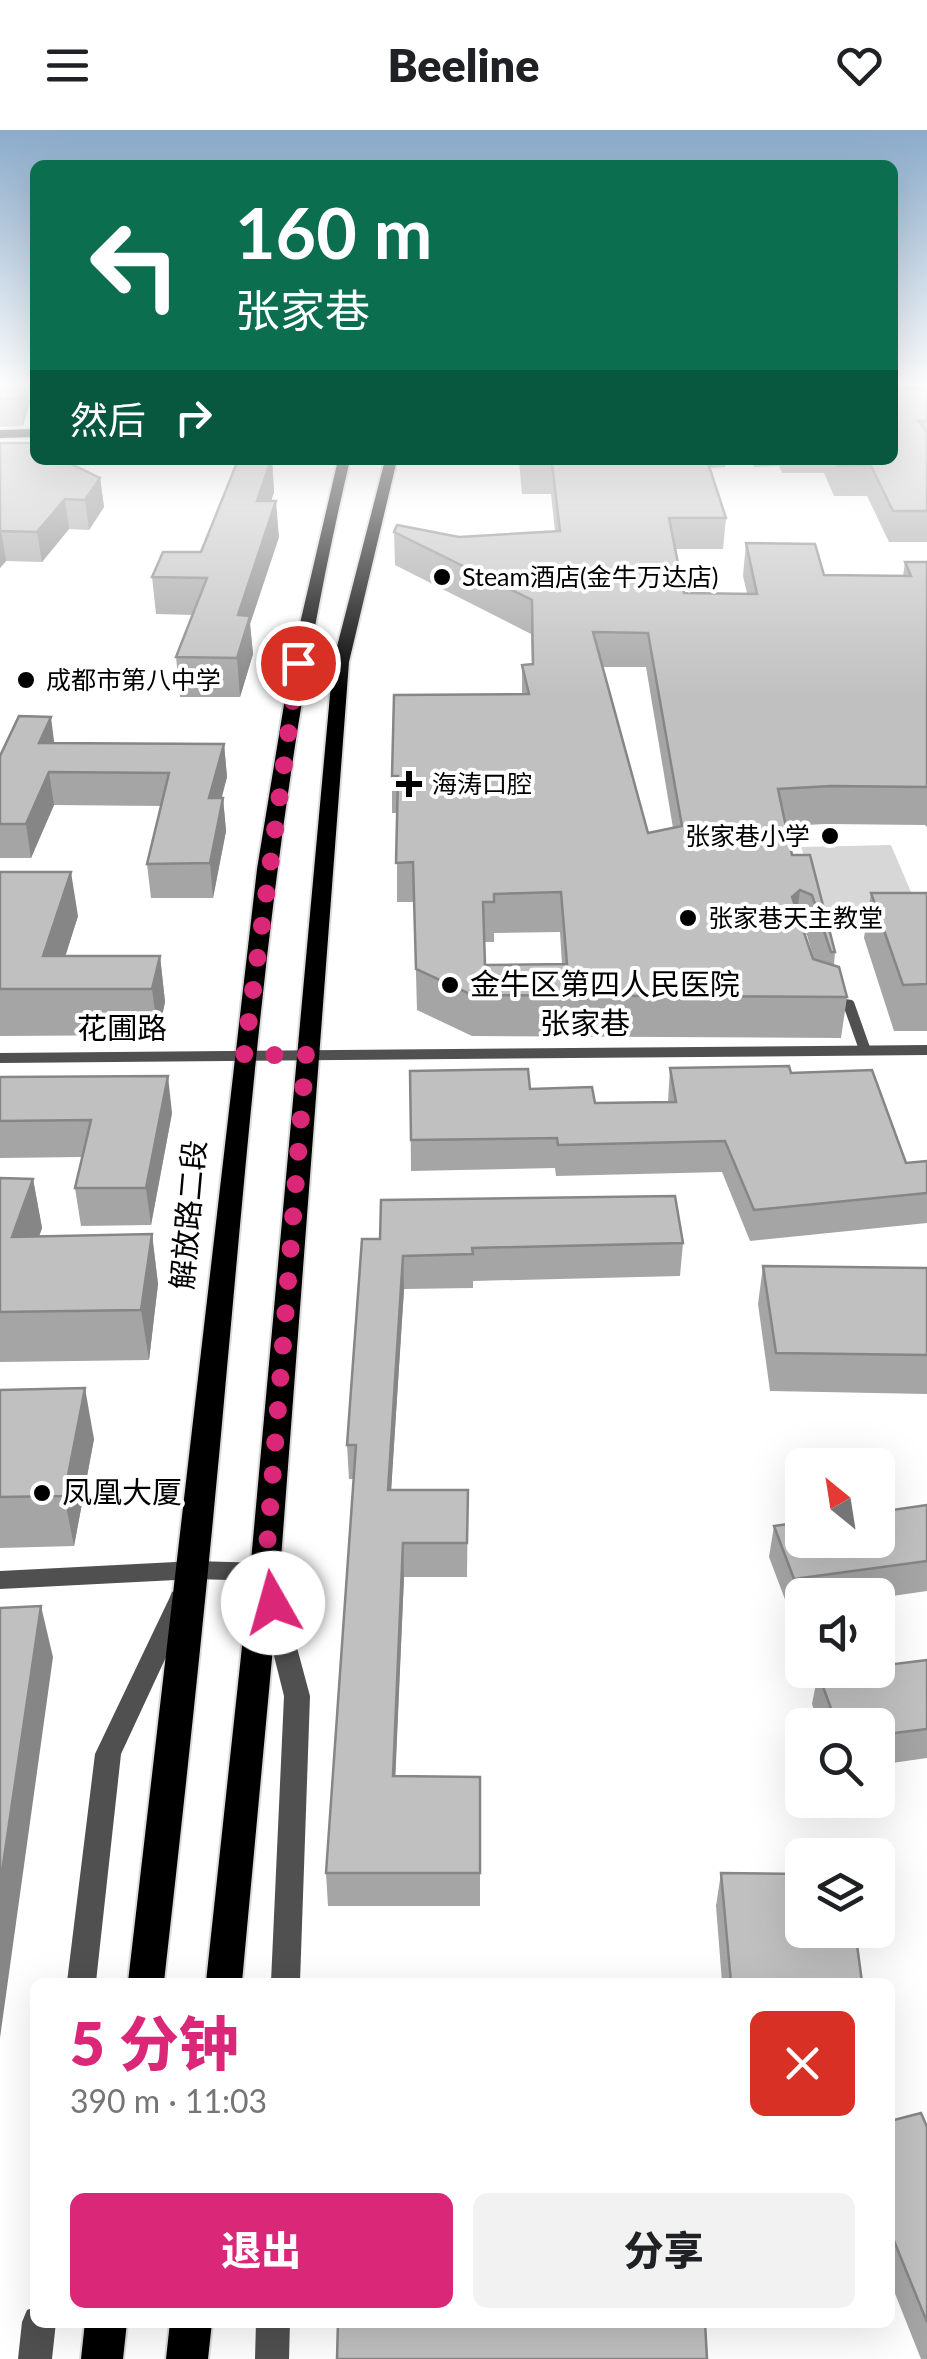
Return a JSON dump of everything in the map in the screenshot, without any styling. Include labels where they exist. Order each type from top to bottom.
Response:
[{"type":"main road","name":"解放路二段","points":[[146,1978],[195,1570],[244,1056],[298,663],[338,488]]},
{"type":"main road","points":[[224,1978],[265,1572],[341,662],[384,488]]},
{"type":"main road","points":[[102,2359],[105,2328]]},
{"type":"main road","points":[[187,2359],[190,2328]]},
{"type":"street","name":"张家巷","points":[[244,1056],[927,1050]]},
{"type":"street","name":"花圃路","points":[[0,1058],[244,1056]]},
{"type":"street","points":[[80,1978],[108,1754],[195,1570]]},
{"type":"street","points":[[0,1580],[195,1570],[265,1572],[297,1696],[286,1978]]},
{"type":"street","points":[[35,2359],[38,2328]]},
{"type":"street","points":[[272,2359],[273,2328]]},
{"type":"lane","points":[[817,998],[848,1002],[865,1050]]},
{"type":"shaded area","points":[[891,845],[925,925],[829,927],[801,847]]},
{"type":"building","points":[[0,488],[93,488],[85,500],[65,499],[37,532],[0,531]]},
{"type":"building","points":[[227,488],[261,488],[257,501],[276,501],[238,615],[250,616],[237,658],[176,657],[207,578],[152,577],[163,552],[201,552]]},
{"type":"building","points":[[555,488],[716,488],[726,518],[669,518],[684,593],[757,594],[746,543],[815,544],[824,575],[911,576],[905,562],[927,562],[927,787],[778,789],[792,855],[810,855],[835,952],[831,952],[812,895],[800,890],[792,897],[813,959],[839,967],[847,997],[472,995],[416,969],[413,862],[396,863],[398,776],[392,776],[394,695],[529,694],[522,665],[533,664],[532,600],[394,532],[397,525],[459,537],[560,531]],"holes":[[[593,632],[648,633],[682,826],[648,833]],[[561,892],[567,964],[485,965],[483,902],[494,902],[494,894]]]},
{"type":"building","points":[[882,488],[927,488],[927,511],[893,511]]},
{"type":"building","points":[[19,716],[51,717],[39,743],[224,744],[209,798],[223,798],[210,863],[147,864],[169,773],[49,772],[26,824],[0,824],[0,756]]},
{"type":"building","points":[[0,872],[71,872],[43,956],[160,956],[152,989],[0,989]]},
{"type":"building","points":[[871,893],[927,893],[927,984],[903,985]]},
{"type":"building","points":[[789,1066],[791,1073],[872,1070],[906,1163],[927,1161],[927,1193],[754,1210],[725,1141],[558,1145],[557,1138],[411,1140],[410,1071],[528,1069],[530,1089],[592,1087],[595,1103],[676,1102],[670,1068]]},
{"type":"building","points":[[168,1076],[146,1188],[75,1188],[91,1120],[0,1121],[0,1077]]},
{"type":"building","points":[[0,1178],[33,1179],[12,1237],[152,1234],[141,1310],[0,1312]]},
{"type":"building","points":[[675,1196],[683,1243],[472,1248],[473,1254],[403,1256],[388,1490],[468,1490],[467,1543],[403,1543],[393,1776],[480,1777],[480,1873],[326,1873],[356,1445],[347,1445],[362,1239],[380,1239],[381,1200]]},
{"type":"building","points":[[763,1266],[927,1268],[927,1355],[776,1353]]},
{"type":"building","points":[[85,1388],[64,1496],[0,1497],[0,1390]]},
{"type":"building","points":[[927,1505],[927,1561],[794,1578],[786,1558],[895,1558],[895,1510]]},
{"type":"building","points":[[785,1524],[785,1555],[774,1526]]},
{"type":"building","points":[[41,1606],[0,1885],[0,1608]]},
{"type":"building","points":[[927,1660],[927,1729],[895,1733],[895,1708],[831,1708],[823,1688],[895,1688],[895,1664]]},
{"type":"building","points":[[721,1873],[785,1874],[785,1948],[857,1948],[861,1978],[731,1978]]},
{"type":"building","points":[[921,2113],[927,2127],[927,2322],[895,2243],[895,2120]]},
{"type":"building","points":[[338,2328],[705,2328],[707,2359],[337,2359]]},
{"type":"place","name":"Steam酒店(金牛万达店)","points":[[442,577]]},
{"type":"place","name":"成都市第八中学","points":[[26,680]]},
{"type":"place","name":"海涛口腔","points":[[409,784]]},
{"type":"place","name":"张家巷小学","points":[[830,836]]},
{"type":"place","name":"张家巷天主教堂","points":[[688,918]]},
{"type":"place","name":"金牛区第四人民医院","points":[[450,985]]},
{"type":"place","name":"凤凰大厦","points":[[42,1493]]},
{"type":"route","points":[[273,1603],[265,1572],[306,1054],[244,1056],[298,663]]}]
